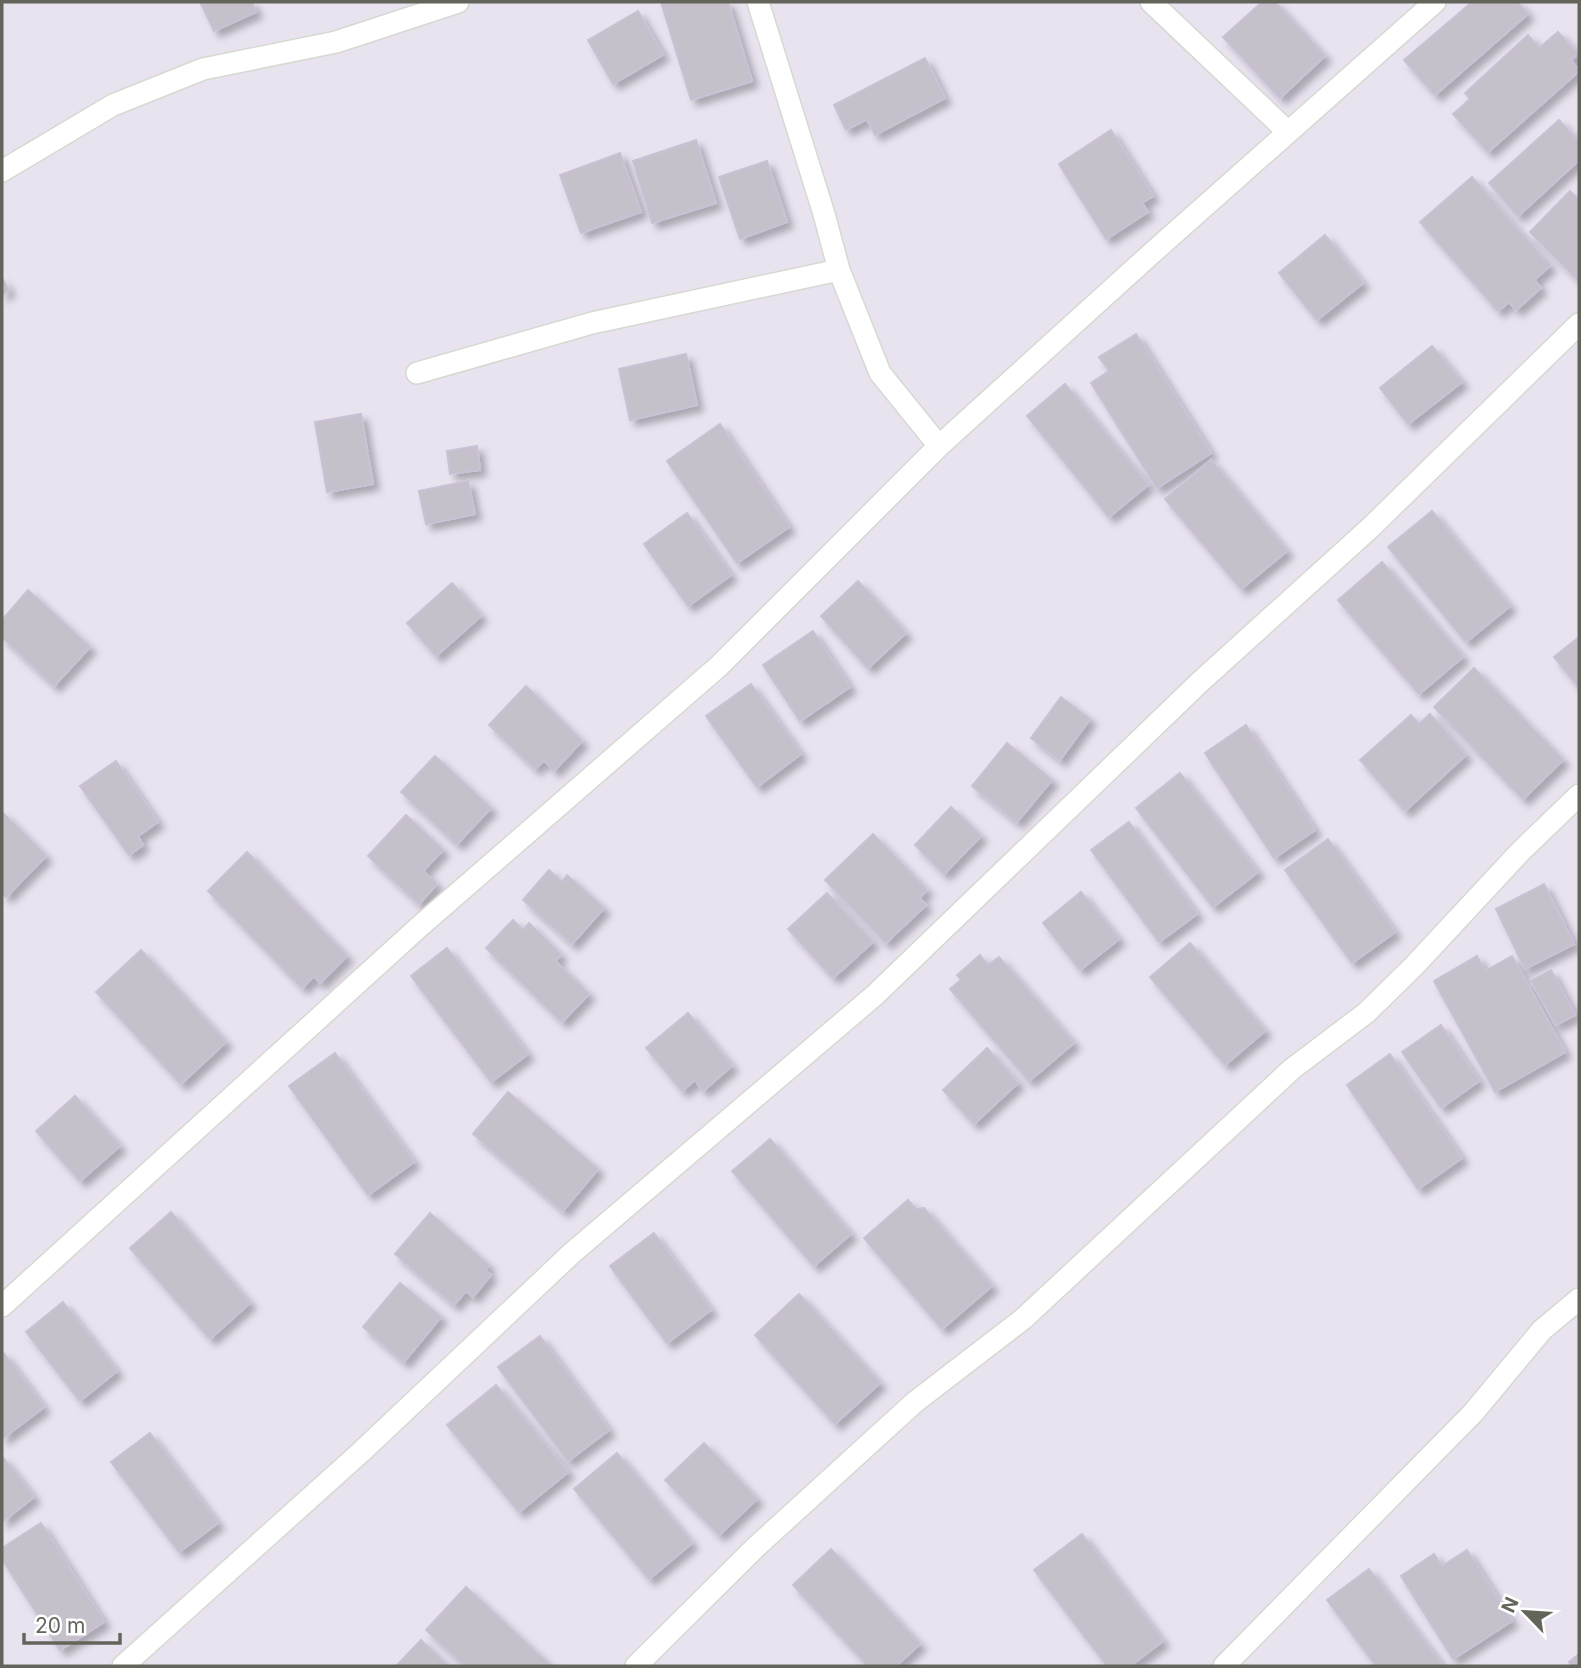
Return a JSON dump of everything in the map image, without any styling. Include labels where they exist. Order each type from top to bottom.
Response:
[{"type":"street","points":[[2,172],[113,105],[203,69],[336,42],[458,2]]},
{"type":"street","points":[[758,2],[839,270],[880,373],[939,446]]},
{"type":"street","points":[[1151,2],[1289,132]]},
{"type":"street","points":[[2,1306],[419,927],[719,666],[939,446],[1435,2]]},
{"type":"street","points":[[417,373],[592,323],[839,270]]},
{"type":"street","points":[[123,1666],[361,1452],[572,1253],[875,995],[1200,682],[1370,527],[1579,324]]},
{"type":"street","points":[[636,1666],[757,1546],[915,1402],[1023,1320],[1292,1069],[1366,1013],[1414,966],[1520,852],[1579,795]]},
{"type":"street","points":[[1224,1666],[1473,1413],[1542,1330],[1579,1299]]},
{"type":"building","points":[[200,2],[252,2],[256,12],[214,31]]},
{"type":"building","points":[[661,2],[728,2],[752,81],[691,100]]},
{"type":"building","points":[[1262,2],[1275,2],[1325,56],[1280,98],[1223,37]]},
{"type":"building","points":[[1472,2],[1518,2],[1528,14],[1435,95],[1404,60]]},
{"type":"building","points":[[638,11],[663,55],[613,84],[588,40]]},
{"type":"building","points":[[1558,32],[1578,54],[1571,60],[1579,71],[1488,152],[1453,114],[1470,99],[1465,93],[1528,35],[1539,48]]},
{"type":"building","points":[[925,58],[945,98],[875,135],[867,119],[846,130],[834,105]]},
{"type":"building","points":[[1559,120],[1579,142],[1579,160],[1518,216],[1489,183]]},
{"type":"building","points":[[1111,130],[1153,196],[1142,203],[1148,212],[1106,239],[1059,164]]},
{"type":"building","points":[[696,140],[716,203],[652,223],[633,161]]},
{"type":"building","points":[[620,153],[641,212],[581,233],[560,175]]},
{"type":"building","points":[[767,161],[787,222],[740,239],[719,177]]},
{"type":"building","points":[[1472,177],[1550,266],[1534,280],[1541,288],[1516,310],[1509,302],[1498,311],[1420,222]]},
{"type":"building","points":[[1570,191],[1579,200],[1578,280],[1530,232]]},
{"type":"building","points":[[1325,235],[1363,283],[1317,320],[1279,273]]},
{"type":"building","points":[[2,278],[9,290],[2,295]]},
{"type":"building","points":[[1136,334],[1211,453],[1157,488],[1091,383],[1109,371],[1099,357]]},
{"type":"building","points":[[1432,346],[1462,382],[1408,424],[1380,388]]},
{"type":"building","points":[[686,354],[697,405],[630,420],[619,369]]},
{"type":"building","points":[[1065,384],[1148,485],[1109,517],[1027,416]]},
{"type":"building","points":[[361,414],[373,484],[327,492],[315,422]]},
{"type":"building","points":[[720,424],[789,527],[737,563],[667,461]]},
{"type":"building","points":[[477,446],[480,470],[450,474],[447,451]]},
{"type":"building","points":[[1211,460],[1287,551],[1241,589],[1165,499]]},
{"type":"building","points":[[468,481],[475,514],[426,524],[419,491]]},
{"type":"building","points":[[1432,511],[1510,606],[1466,642],[1388,547]]},
{"type":"building","points":[[687,513],[731,575],[688,606],[644,544]]},
{"type":"building","points":[[1382,562],[1463,657],[1419,694],[1338,600]]},
{"type":"building","points":[[858,581],[906,633],[868,668],[821,616]]},
{"type":"building","points":[[452,583],[481,616],[436,656],[407,623]]},
{"type":"building","points":[[28,590],[90,647],[54,686],[2,637],[2,620]]},
{"type":"building","points":[[813,631],[850,687],[800,721],[763,665]]},
{"type":"building","points":[[1579,637],[1579,688],[1554,657]]},
{"type":"building","points":[[1474,668],[1563,760],[1523,799],[1434,707]]},
{"type":"building","points":[[751,684],[801,754],[757,787],[706,716]]},
{"type":"building","points":[[526,686],[582,741],[554,771],[544,760],[535,769],[489,725]]},
{"type":"building","points":[[1061,697],[1090,719],[1060,760],[1031,738]]},
{"type":"building","points":[[1430,714],[1466,755],[1405,811],[1360,760],[1411,715],[1419,724]]},
{"type":"building","points":[[1246,725],[1315,830],[1274,858],[1205,753]]},
{"type":"building","points":[[1007,743],[1052,780],[1017,822],[972,786]]},
{"type":"building","points":[[435,756],[491,808],[457,844],[401,792]]},
{"type":"building","points":[[116,761],[158,822],[138,836],[143,845],[129,855],[80,786]]},
{"type":"building","points":[[1180,773],[1258,872],[1213,907],[1136,808]]},
{"type":"building","points":[[951,807],[981,836],[944,874],[915,845]]},
{"type":"building","points":[[2,812],[46,856],[6,897],[2,893]]},
{"type":"building","points":[[406,815],[443,850],[423,871],[437,884],[419,904],[368,856]]},
{"type":"building","points":[[1129,822],[1197,914],[1159,942],[1091,850]]},
{"type":"building","points":[[873,834],[927,890],[919,898],[926,905],[886,943],[825,880]]},
{"type":"building","points":[[1328,839],[1395,932],[1352,963],[1285,870]]},
{"type":"building","points":[[247,852],[347,956],[320,983],[314,976],[302,988],[208,891]]},
{"type":"building","points":[[549,870],[562,882],[567,875],[604,908],[572,944],[523,900]]},
{"type":"building","points":[[1544,884],[1574,944],[1525,969],[1496,909]]},
{"type":"building","points":[[1081,892],[1119,939],[1080,970],[1043,923]]},
{"type":"building","points":[[827,893],[873,942],[833,978],[788,929]]},
{"type":"building","points":[[513,920],[523,930],[529,923],[561,955],[555,961],[589,994],[562,1022],[486,948]]},
{"type":"building","points":[[1190,943],[1265,1031],[1225,1065],[1150,977]]},
{"type":"building","points":[[447,948],[528,1054],[491,1082],[411,976]]},
{"type":"building","points":[[141,950],[226,1042],[181,1084],[96,992]]},
{"type":"building","points":[[980,955],[988,965],[999,957],[1074,1043],[1029,1081],[950,989],[961,980],[957,975]]},
{"type":"building","points":[[1477,956],[1485,971],[1512,956],[1565,1052],[1495,1092],[1434,981]]},
{"type":"building","points":[[1551,970],[1575,1015],[1556,1025],[1531,981]]},
{"type":"building","points":[[688,1013],[732,1066],[703,1091],[695,1080],[682,1091],[646,1048]]},
{"type":"building","points":[[1441,1025],[1479,1081],[1441,1108],[1402,1052]]},
{"type":"building","points":[[987,1048],[1018,1083],[974,1124],[943,1090]]},
{"type":"building","points":[[335,1053],[414,1162],[368,1195],[289,1086]]},
{"type":"building","points":[[1390,1054],[1462,1158],[1418,1189],[1347,1085]]},
{"type":"building","points":[[508,1092],[598,1169],[563,1211],[473,1134]]},
{"type":"building","points":[[75,1096],[120,1146],[80,1181],[36,1131]]},
{"type":"building","points":[[770,1139],[851,1234],[814,1266],[732,1171]]},
{"type":"building","points":[[908,1200],[916,1209],[924,1208],[992,1286],[942,1329],[864,1238]]},
{"type":"building","points":[[171,1212],[250,1303],[210,1339],[130,1248]]},
{"type":"building","points":[[430,1213],[489,1265],[485,1270],[491,1275],[473,1297],[466,1291],[454,1305],[395,1254]]},
{"type":"building","points":[[654,1233],[711,1310],[667,1343],[610,1266]]},
{"type":"building","points":[[400,1283],[441,1317],[404,1362],[363,1327]]},
{"type":"building","points":[[799,1294],[880,1383],[835,1424],[755,1335]]},
{"type":"building","points":[[63,1302],[117,1371],[80,1401],[26,1332]]},
{"type":"building","points":[[540,1336],[609,1430],[568,1461],[498,1367]]},
{"type":"building","points":[[2,1353],[44,1407],[2,1439]]},
{"type":"building","points":[[496,1385],[568,1472],[519,1512],[447,1425]]},
{"type":"building","points":[[150,1433],[218,1523],[179,1552],[111,1462]]},
{"type":"building","points":[[704,1443],[757,1499],[719,1535],[665,1480]]},
{"type":"building","points":[[617,1453],[692,1543],[649,1579],[574,1489]]},
{"type":"building","points":[[2,1456],[34,1497],[2,1522]]},
{"type":"building","points":[[41,1523],[104,1622],[60,1650],[2,1559],[2,1548]]},
{"type":"building","points":[[1082,1534],[1163,1641],[1130,1666],[1107,1666],[1034,1570]]},
{"type":"building","points":[[831,1549],[920,1644],[896,1666],[868,1666],[793,1585]]},
{"type":"building","points":[[1467,1550],[1512,1621],[1453,1659],[1401,1576],[1434,1554],[1442,1566]]},
{"type":"building","points":[[1369,1569],[1443,1666],[1376,1666],[1327,1600]]},
{"type":"building","points":[[466,1587],[551,1666],[465,1666],[426,1630]]},
{"type":"building","points":[[421,1640],[448,1666],[396,1666]]},
{"type":"building","points":[[1579,1654],[1579,1666],[1572,1666],[1569,1662]]}]
